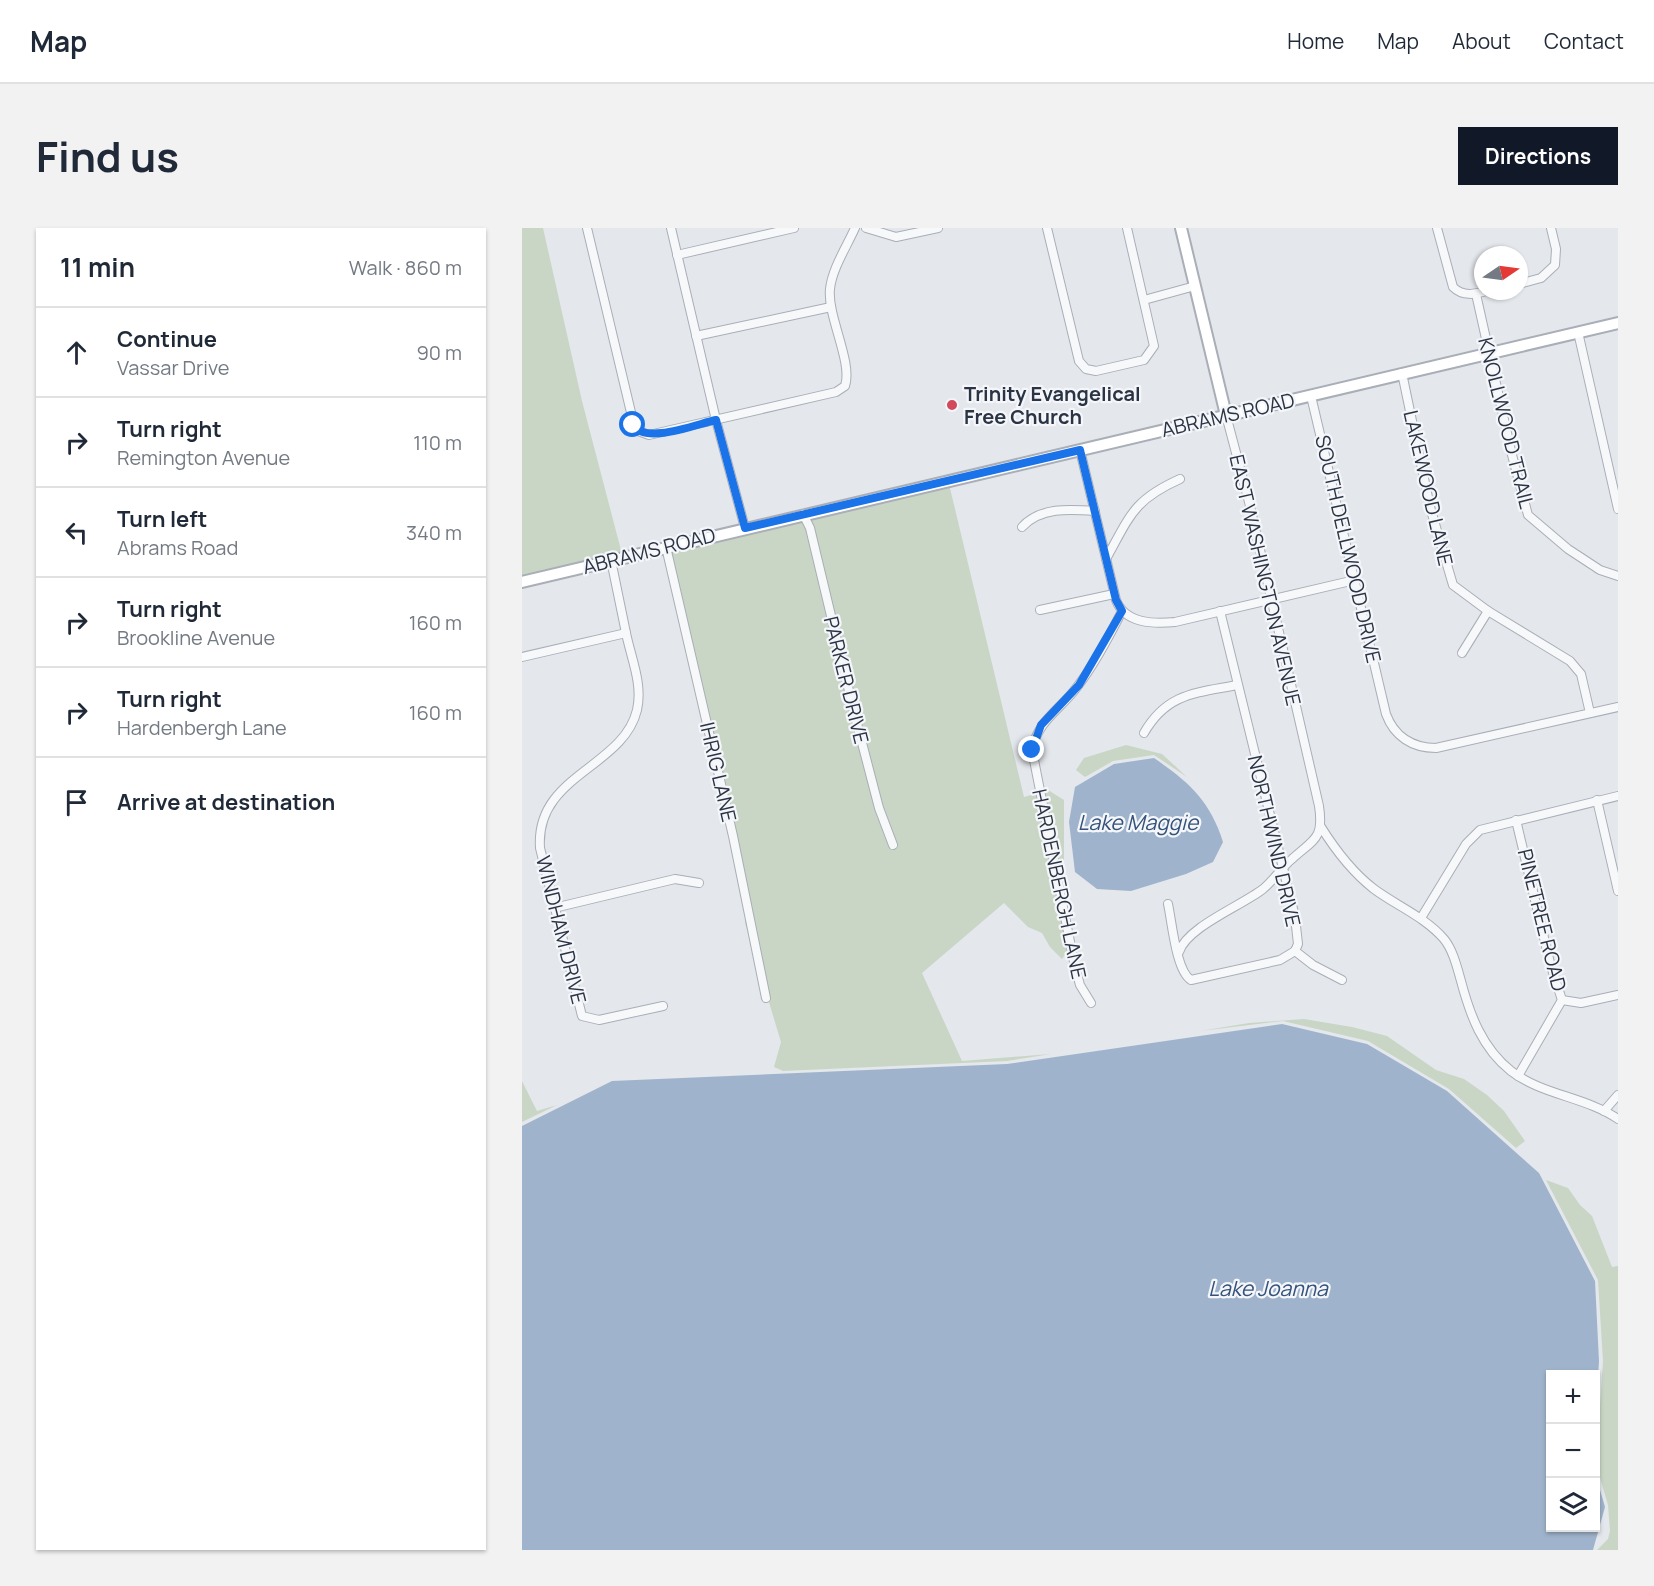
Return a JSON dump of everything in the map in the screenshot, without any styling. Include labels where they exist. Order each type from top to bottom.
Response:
[{"type":"street","points":[[587,228],[633,425],[638,431],[653,435],[836,392],[845,386],[846,372],[831,307],[831,282],[855,228]]},
{"type":"street","points":[[670,228],[716,420],[745,528]]},
{"type":"street","points":[[677,255],[794,228]]},
{"type":"street","points":[[866,228],[896,237],[938,228]]},
{"type":"street","points":[[1047,228],[1079,361],[1086,369],[1096,371],[1148,358],[1152,352],[1154,342],[1127,228]]},
{"type":"street","name":"EAST WASHINGTON AVENUE","points":[[1181,228],[1272,599],[1319,806],[1321,827]]},
{"type":"street","points":[[1437,228],[1453,287],[1461,293],[1474,294]]},
{"type":"street","points":[[1528,282],[1541,278],[1555,265],[1556,249],[1551,228]]},
{"type":"street","points":[[1144,300],[1195,286]]},
{"type":"street","name":"KNOLLWOOD TRAIL","points":[[1477,300],[1528,515],[1568,549],[1600,570],[1618,576]]},
{"type":"street","points":[[696,336],[831,307]]},
{"type":"street","name":"ABRAMS ROAD","points":[[522,582],[1618,323]]},
{"type":"street","points":[[1578,332],[1618,509]]},
{"type":"street","name":"LAKEWOOD LANE","points":[[1402,373],[1430,507],[1450,579],[1457,589],[1488,611],[1570,661],[1581,674],[1590,712]]},
{"type":"street","name":"SOUTH DELLWOOD DRIVE","points":[[1311,396],[1383,703],[1393,729],[1409,742],[1427,748],[1457,745],[1618,707]]},
{"type":"street","points":[[1080,450],[1114,594],[1122,611],[1141,621],[1162,624],[1355,580]]},
{"type":"street","points":[[1106,559],[1129,515],[1141,501],[1160,488],[1180,479]]},
{"type":"street","points":[[1022,527],[1030,519],[1046,512],[1095,511]]},
{"type":"street","name":"PARKER DRIVE","points":[[803,514],[810,528],[879,808],[893,845]]},
{"type":"street","name":"IHRIG LANE","points":[[666,547],[733,836],[766,998]]},
{"type":"street","name":"WINDHAM DRIVE","points":[[612,560],[639,692],[633,722],[620,741],[556,796],[542,823],[540,848],[583,1016],[599,1020],[663,1006]]},
{"type":"street","points":[[1040,609],[1114,594]]},
{"type":"street","name":"HARDENBERGH LANE","points":[[1091,1004],[1080,984],[1075,967],[1032,750],[1041,725],[1079,685],[1122,611]]},
{"type":"street","name":"NORTHWIND DRIVE","points":[[1220,611],[1281,869],[1296,922],[1298,944],[1295,951]]},
{"type":"street","points":[[1462,653],[1488,611]]},
{"type":"street","points":[[522,657],[626,633]]},
{"type":"street","points":[[1144,733],[1158,711],[1176,700],[1237,685]]},
{"type":"street","points":[[1421,918],[1474,834],[1490,826],[1618,796]]},
{"type":"street","points":[[1597,800],[1618,891]]},
{"type":"street","name":"PINETREE ROAD","points":[[1516,820],[1550,963],[1562,1000],[1581,1003],[1618,995]]},
{"type":"street","points":[[1179,952],[1186,938],[1263,889],[1281,869],[1316,838],[1321,827],[1359,877],[1393,902],[1421,918],[1443,938],[1450,949],[1474,1023],[1481,1036],[1502,1062],[1518,1076],[1604,1111],[1618,1119]]},
{"type":"street","points":[[554,908],[675,879],[699,883]]},
{"type":"street","points":[[1168,904],[1179,952],[1179,964],[1184,974],[1196,981],[1280,960],[1295,951],[1313,965],[1342,980]]},
{"type":"street","points":[[1518,1076],[1562,1000]]},
{"type":"street","points":[[1604,1111],[1618,1095]]},
{"type":"green space","points":[[522,228],[543,228],[582,401],[622,554],[522,578]]},
{"type":"green space","points":[[949,484],[1024,797],[1048,790],[1064,800],[1064,873],[1059,891],[1074,943],[1062,959],[1050,947],[1042,933],[1028,927],[1004,903],[922,973],[962,1061],[1051,1054],[1007,1061],[783,1071],[774,1067],[781,1042],[745,923],[746,877],[666,551]]},
{"type":"green space","points":[[1126,745],[1162,754],[1187,777],[1154,755],[1113,761],[1085,777],[1076,770],[1084,758]]},
{"type":"green space","points":[[1304,1019],[1387,1036],[1436,1070],[1464,1079],[1487,1095],[1504,1111],[1525,1141],[1516,1148],[1449,1089],[1368,1041],[1283,1021],[1200,1031],[1249,1023]]},
{"type":"green space","points":[[522,1081],[537,1111],[557,1105],[522,1122]]},
{"type":"green space","points":[[1546,1180],[1568,1188],[1580,1205],[1592,1216],[1612,1267],[1618,1266],[1618,1550],[1597,1550],[1608,1539],[1610,1531],[1608,1505],[1600,1478],[1600,1405],[1603,1361],[1598,1280]]},
{"type":"water","name":"Lake Maggie","points":[[1154,758],[1178,775],[1197,794],[1212,815],[1223,842],[1213,862],[1186,874],[1131,891],[1097,889],[1075,872],[1069,822],[1075,787],[1114,764]]},
{"type":"water","name":"Lake Joanna","points":[[1282,1024],[1367,1044],[1447,1091],[1539,1173],[1595,1281],[1598,1370],[1546,1370],[1546,1532],[1598,1532],[1593,1550],[522,1550],[522,1126],[612,1081],[1007,1064]]},
{"type":"water","name":"Lake Joanna","points":[[1600,1490],[1605,1507],[1600,1525]]},
{"type":"place","name":"Trinity Evangelical Free Church","points":[[952,405]]},
{"type":"route","points":[[633,425],[643,434],[653,435],[716,420],[745,528],[1080,450],[1116,600],[1122,611],[1079,685],[1041,725],[1032,750]]}]
